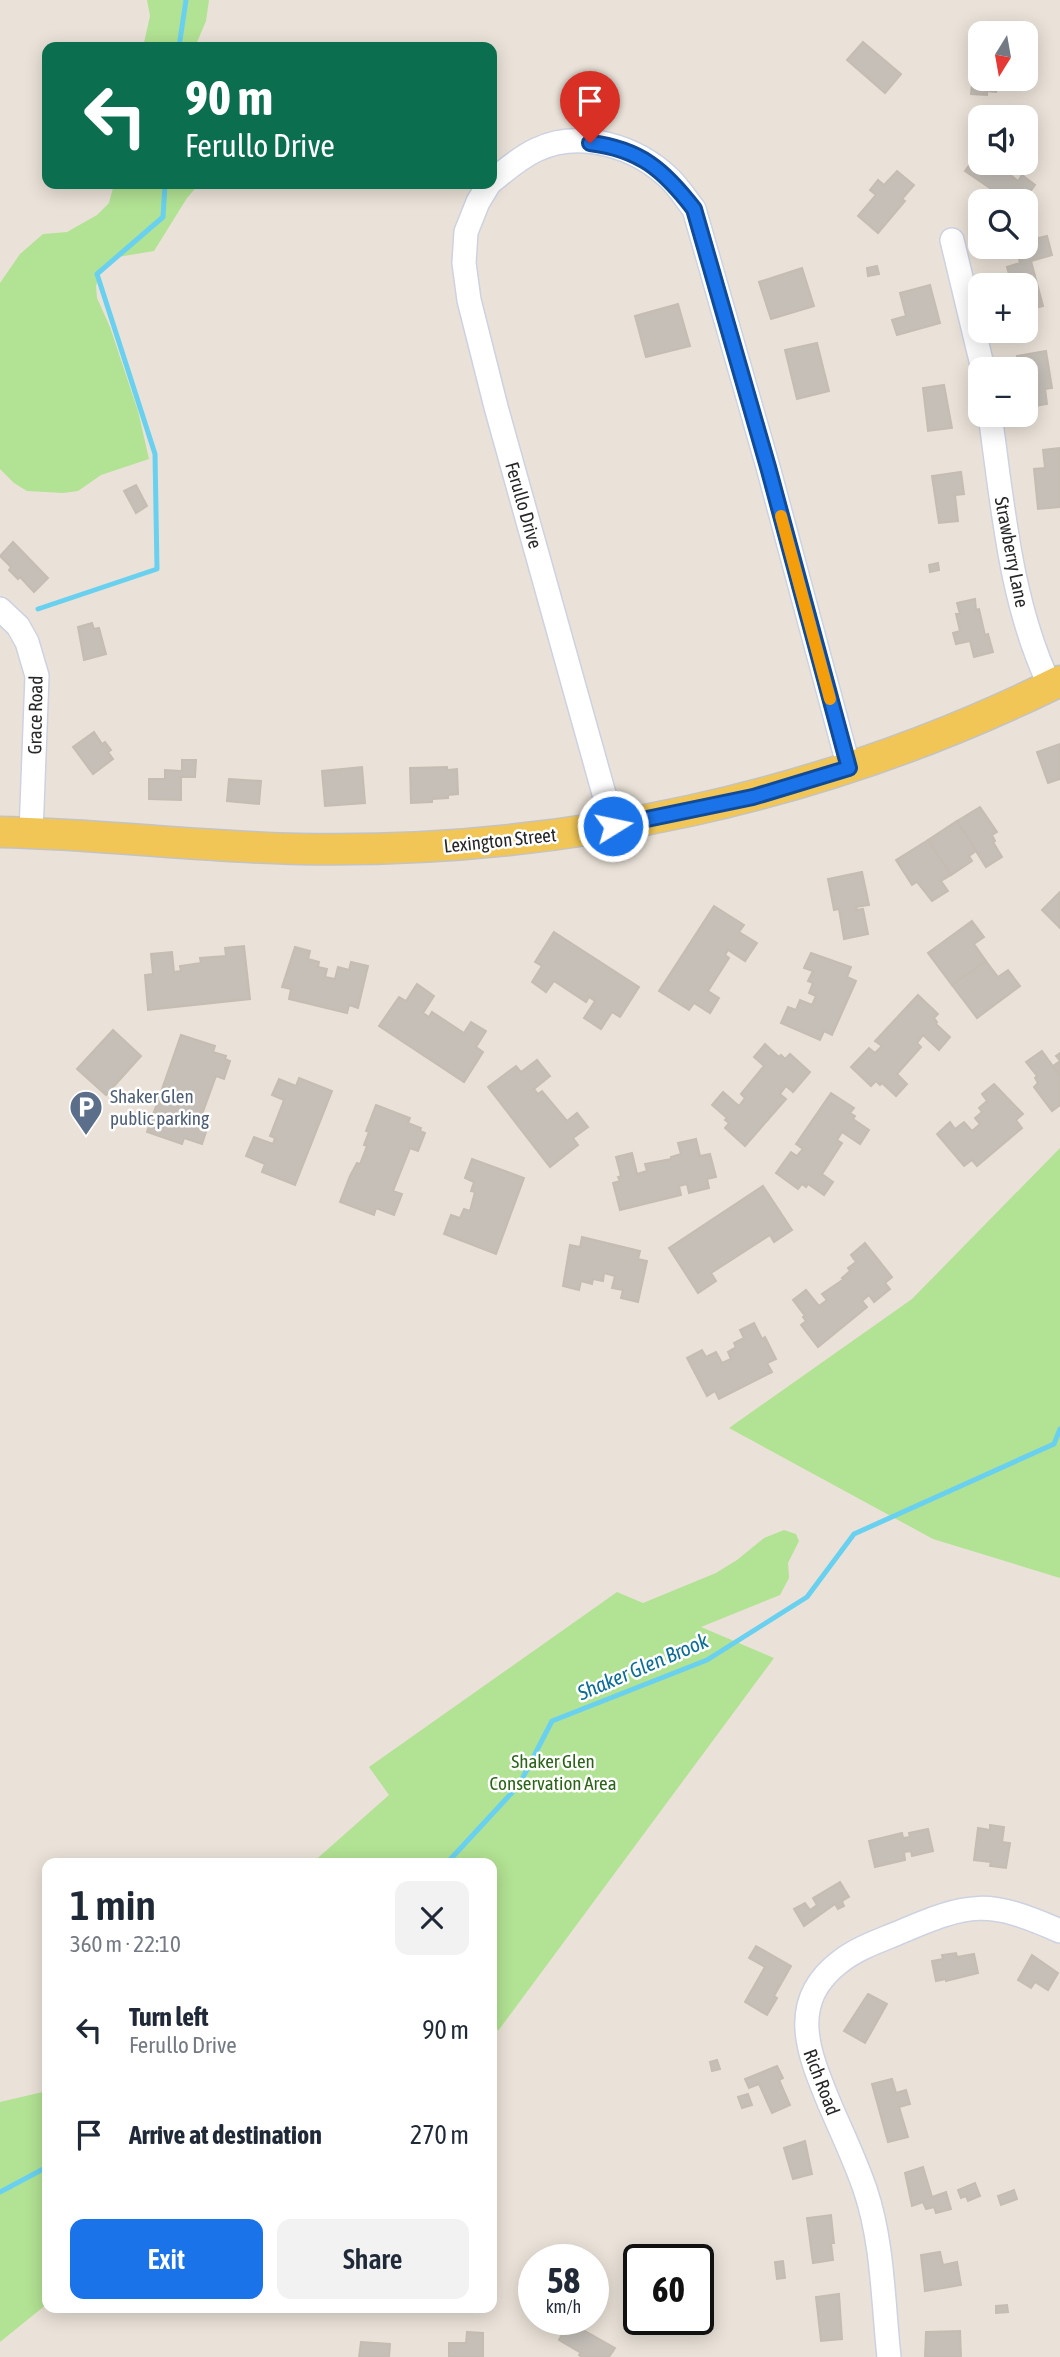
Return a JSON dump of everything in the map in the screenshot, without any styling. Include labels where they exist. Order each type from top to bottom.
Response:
[{"type":"main road","name":"Lexington Street","points":[[0,832],[261,847],[366,849],[485,843],[613,826],[753,797],[849,768],[970,723],[1055,684]]},
{"type":"street","name":"Ferullo Drive","points":[[497,177],[537,149],[569,140],[611,145],[642,156],[671,180],[694,209],[768,467],[849,768]]},
{"type":"street","name":"Ferullo Drive","points":[[486,189],[466,232],[464,263],[469,300],[496,407],[613,826]]},
{"type":"street","points":[[952,240],[980,357]]},
{"type":"street","name":"Strawberry Lane","points":[[992,427],[1011,559],[1033,649],[1055,684]]},
{"type":"street","name":"Grace Road","points":[[0,608],[22,634],[36,670],[31,833]]},
{"type":"street","name":"Rich Road","points":[[889,2357],[870,2205],[809,2053],[807,2020],[813,1998],[831,1969],[849,1956],[948,1913],[975,1908],[1003,1910],[1060,1931]]},
{"type":"green space","points":[[147,0],[209,0],[206,21],[197,42],[144,42],[150,16]]},
{"type":"green space","points":[[113,189],[195,189],[154,251],[118,257],[102,266],[96,286],[97,298],[110,327],[138,411],[149,459],[101,475],[78,491],[27,491],[0,469],[0,283],[20,254],[43,234],[67,232],[97,215],[109,203]]},
{"type":"green space","points":[[1060,1148],[1060,1578],[933,1539],[729,1428],[912,1299]]},
{"type":"green space","name":"Shaker Glen Conservation Area","points":[[784,1530],[796,1534],[799,1541],[788,1563],[789,1578],[780,1595],[701,1627],[774,1658],[498,2031],[497,1858],[318,1858],[389,1795],[369,1767],[617,1592],[643,1603],[716,1573],[764,1538]]},
{"type":"green space","points":[[42,2092],[42,2308],[0,2342],[0,2102]]},
{"type":"building","points":[[863,42],[901,74],[885,93],[847,60]]},
{"type":"building","points":[[971,91],[987,91],[987,95],[971,94]]},
{"type":"building","points":[[897,171],[914,185],[902,199],[905,201],[878,233],[858,216],[876,195],[870,190],[878,180],[884,185]]},
{"type":"building","points":[[971,175],[1010,175],[1018,181],[1022,175],[1035,185],[1032,189],[991,189]]},
{"type":"building","points":[[1047,236],[1052,255],[1038,259],[1038,238]]},
{"type":"building","points":[[1019,259],[1038,259],[1031,261],[1034,273],[1009,273],[1007,267],[1020,263]]},
{"type":"building","points":[[877,266],[879,274],[868,276],[867,268]]},
{"type":"building","points":[[802,268],[814,306],[771,319],[759,282]]},
{"type":"building","points":[[930,285],[940,323],[897,335],[892,320],[906,316],[900,293]]},
{"type":"building","points":[[1038,287],[1043,306],[1038,307]]},
{"type":"building","points":[[678,304],[690,346],[646,357],[635,316]]},
{"type":"building","points":[[817,343],[829,391],[797,399],[785,350]]},
{"type":"building","points":[[1046,351],[1052,388],[1045,389],[1047,404],[1038,405],[1038,357],[1017,356]]},
{"type":"building","points":[[944,385],[952,428],[928,431],[923,388]]},
{"type":"building","points":[[1060,448],[1060,507],[1038,509],[1034,469],[1045,468],[1043,450]]},
{"type":"building","points":[[961,472],[964,494],[955,495],[958,521],[939,523],[932,476]]},
{"type":"building","points":[[136,485],[147,506],[136,513],[124,491]]},
{"type":"building","points":[[13,542],[48,578],[34,592],[9,570],[11,567],[0,556]]},
{"type":"building","points":[[938,563],[939,570],[930,572],[929,565]]},
{"type":"building","points":[[975,599],[976,610],[979,609],[985,635],[988,634],[993,652],[974,657],[970,641],[956,644],[953,633],[960,631],[956,614],[960,614],[957,603]]},
{"type":"building","points":[[92,623],[94,629],[99,628],[106,654],[84,660],[78,627]]},
{"type":"building","points":[[94,732],[102,744],[105,742],[111,750],[108,752],[113,759],[93,774],[73,747]]},
{"type":"building","points":[[1060,744],[1060,779],[1048,783],[1037,752]]},
{"type":"building","points":[[182,760],[196,760],[195,777],[181,777],[181,800],[149,799],[149,779],[165,779],[165,770],[182,771]]},
{"type":"building","points":[[362,767],[365,803],[325,806],[322,771]]},
{"type":"building","points":[[447,767],[447,770],[457,769],[458,794],[432,799],[432,802],[411,803],[410,768]]},
{"type":"building","points":[[229,779],[261,781],[259,804],[227,801]]},
{"type":"building","points":[[980,807],[997,832],[992,835],[995,841],[993,842],[1002,857],[986,867],[957,821]]},
{"type":"building","points":[[957,821],[976,851],[969,856],[972,861],[951,875],[928,840]]},
{"type":"building","points":[[928,840],[951,875],[941,881],[948,891],[932,901],[917,882],[912,885],[896,860]]},
{"type":"building","points":[[862,872],[869,905],[856,907],[857,910],[863,909],[868,934],[844,939],[839,909],[834,910],[828,879]]},
{"type":"building","points":[[1060,892],[1060,928],[1042,910]]},
{"type":"building","points":[[714,906],[744,925],[739,932],[757,943],[745,961],[728,950],[725,955],[729,958],[708,991],[719,998],[710,1013],[694,1003],[689,1010],[659,991]]},
{"type":"building","points":[[972,921],[984,937],[974,944],[986,961],[952,985],[928,953]]},
{"type":"building","points":[[554,932],[639,987],[620,1017],[612,1012],[601,1029],[584,1018],[595,1001],[589,997],[586,1002],[554,981],[546,992],[532,982],[542,966],[535,962]]},
{"type":"building","points":[[244,946],[250,999],[148,1010],[145,975],[153,974],[151,954],[172,952],[174,972],[181,971],[180,966],[201,963],[200,958],[226,956],[225,948]]},
{"type":"building","points":[[295,947],[310,951],[308,959],[319,962],[318,967],[327,969],[325,977],[335,979],[338,967],[349,970],[351,962],[368,966],[358,1008],[349,1005],[347,1013],[289,999],[291,989],[282,987]]},
{"type":"building","points":[[811,953],[851,967],[847,977],[856,981],[832,1035],[824,1031],[820,1040],[781,1023],[788,1007],[796,1010],[800,1000],[812,1005],[816,996],[809,993],[813,983],[808,981],[813,971],[804,968]]},
{"type":"building","points":[[986,961],[998,977],[1008,970],[1020,986],[977,1018],[952,985]]},
{"type":"building","points":[[417,984],[434,996],[423,1013],[429,1017],[432,1012],[464,1033],[471,1022],[486,1031],[476,1047],[483,1052],[464,1082],[379,1026],[399,997],[406,1001]]},
{"type":"building","points":[[918,995],[938,1014],[934,1018],[936,1024],[950,1037],[939,1050],[923,1035],[917,1043],[921,1047],[897,1074],[907,1084],[896,1096],[882,1083],[880,1085],[876,1081],[871,1086],[851,1067],[869,1048],[875,1053],[882,1046],[875,1041]]},
{"type":"building","points":[[113,1030],[141,1056],[106,1095],[77,1069]]},
{"type":"building","points":[[181,1035],[215,1046],[213,1052],[226,1056],[225,1059],[230,1061],[224,1079],[216,1076],[200,1120],[209,1123],[202,1144],[184,1138],[182,1144],[147,1132]]},
{"type":"building","points":[[765,1044],[779,1057],[781,1055],[785,1059],[790,1054],[810,1072],[793,1092],[786,1086],[780,1094],[786,1099],[745,1146],[725,1128],[729,1123],[725,1120],[727,1118],[712,1105],[723,1092],[739,1106],[745,1098],[741,1094],[764,1066],[754,1057]]},
{"type":"building","points":[[1042,1051],[1060,1076],[1060,1105],[1052,1111],[1034,1087],[1038,1083],[1035,1078],[1037,1076],[1026,1062]]},
{"type":"building","points":[[537,1060],[550,1076],[534,1089],[538,1094],[542,1091],[567,1121],[577,1113],[588,1127],[573,1138],[578,1145],[550,1167],[488,1087],[516,1066],[521,1072]]},
{"type":"building","points":[[1060,1061],[1060,1076],[1053,1066]]},
{"type":"building","points":[[299,1078],[332,1091],[295,1185],[262,1172],[265,1164],[246,1156],[254,1137],[273,1144],[275,1138],[270,1136],[284,1100],[272,1095],[279,1079],[296,1086]]},
{"type":"building","points":[[994,1084],[1023,1114],[1016,1120],[1022,1128],[977,1166],[972,1160],[964,1166],[937,1134],[950,1122],[955,1129],[964,1122],[972,1131],[980,1124],[975,1118],[982,1112],[979,1108],[987,1101],[982,1094]]},
{"type":"building","points":[[831,1093],[854,1108],[850,1113],[855,1116],[853,1119],[869,1130],[860,1144],[842,1132],[837,1140],[842,1143],[822,1174],[833,1182],[824,1195],[808,1184],[806,1187],[802,1184],[798,1189],[776,1173],[791,1152],[797,1156],[803,1149],[796,1144]]},
{"type":"building","points":[[376,1105],[410,1118],[408,1123],[421,1128],[420,1131],[425,1133],[418,1151],[410,1148],[393,1191],[402,1194],[394,1215],[376,1208],[374,1215],[340,1202],[350,1176],[357,1163],[360,1164],[367,1146],[364,1145],[369,1132],[366,1131]]},
{"type":"building","points":[[696,1139],[700,1156],[710,1154],[716,1177],[707,1179],[709,1188],[689,1193],[687,1184],[679,1186],[681,1195],[620,1210],[613,1183],[620,1181],[618,1177],[621,1176],[616,1157],[632,1153],[637,1174],[647,1171],[645,1164],[671,1159],[681,1154],[678,1143]]},
{"type":"building","points":[[472,1159],[524,1178],[496,1254],[444,1234],[451,1215],[460,1218],[464,1209],[470,1211],[475,1192],[471,1191],[474,1182],[465,1178]]},
{"type":"building","points":[[763,1186],[792,1230],[774,1242],[770,1235],[711,1273],[716,1281],[698,1293],[669,1248]]},
{"type":"building","points":[[582,1237],[640,1251],[638,1259],[647,1261],[638,1302],[621,1298],[623,1290],[612,1288],[615,1276],[604,1273],[603,1281],[593,1279],[592,1284],[581,1281],[579,1290],[563,1286],[570,1245],[580,1247]]},
{"type":"building","points":[[865,1243],[892,1277],[885,1283],[890,1289],[874,1302],[869,1295],[862,1301],[867,1307],[818,1347],[801,1325],[806,1321],[803,1317],[805,1316],[793,1300],[806,1290],[819,1306],[827,1300],[822,1294],[844,1279],[842,1278],[850,1271],[848,1268],[856,1262],[851,1255]]},
{"type":"building","points":[[754,1323],[776,1359],[767,1363],[772,1372],[719,1399],[715,1391],[707,1396],[687,1358],[702,1350],[706,1357],[716,1352],[722,1363],[731,1359],[728,1352],[736,1347],[734,1343],[744,1338],[740,1330]]},
{"type":"building","points":[[990,1825],[1004,1827],[1002,1842],[1010,1843],[1006,1868],[990,1866],[991,1862],[974,1860],[978,1828],[990,1830]]},
{"type":"building","points":[[928,1829],[933,1851],[912,1856],[911,1851],[904,1852],[905,1860],[875,1867],[869,1841],[902,1833],[903,1838],[910,1837],[909,1833]]},
{"type":"building","points":[[840,1882],[849,1897],[842,1901],[844,1906],[838,1909],[835,1904],[804,1926],[794,1909],[805,1903],[810,1910],[817,1905],[813,1898]]},
{"type":"building","points":[[756,1946],[791,1966],[767,2015],[745,2002],[765,1967],[749,1958]]},
{"type":"building","points":[[956,1953],[957,1957],[974,1954],[978,1973],[936,1981],[932,1961],[943,1959],[942,1955]]},
{"type":"building","points":[[1032,1955],[1058,1973],[1048,1990],[1035,1982],[1031,1988],[1018,1980]]},
{"type":"building","points":[[868,1994],[887,2004],[865,2043],[844,2031]]},
{"type":"building","points":[[717,2060],[720,2069],[712,2071],[710,2062]]},
{"type":"building","points":[[777,2066],[783,2078],[779,2080],[790,2105],[772,2113],[759,2084],[749,2088],[745,2079]]},
{"type":"building","points":[[892,2079],[896,2093],[906,2090],[910,2104],[899,2107],[908,2137],[888,2142],[872,2084]]},
{"type":"building","points":[[748,2094],[752,2105],[742,2108],[738,2097]]},
{"type":"building","points":[[805,2141],[812,2174],[793,2179],[784,2148]]},
{"type":"building","points":[[923,2167],[932,2197],[946,2192],[951,2209],[936,2213],[934,2207],[926,2209],[923,2202],[912,2206],[905,2173]]},
{"type":"building","points":[[975,2183],[980,2196],[968,2201],[966,2196],[961,2198],[958,2190]]},
{"type":"building","points":[[1014,2190],[1017,2199],[1001,2205],[998,2196]]},
{"type":"building","points":[[831,2215],[833,2260],[813,2263],[807,2218]]},
{"type":"building","points":[[940,2252],[943,2265],[957,2262],[961,2285],[925,2291],[921,2255]]},
{"type":"building","points":[[783,2261],[785,2278],[777,2279],[775,2262]]},
{"type":"building","points":[[839,2294],[842,2339],[821,2341],[816,2297]]},
{"type":"building","points":[[1007,2305],[1008,2312],[996,2313],[996,2306]]},
{"type":"building","points":[[960,2331],[961,2357],[925,2357],[926,2332]]},
{"type":"building","points":[[467,2332],[483,2333],[483,2357],[449,2357],[449,2343],[466,2343]]},
{"type":"building","points":[[562,2335],[592,2335],[615,2348],[609,2357],[582,2357],[579,2355],[581,2353],[559,2340]]},
{"type":"building","points":[[361,2342],[390,2344],[389,2357],[359,2357]]},
{"type":"waterway","points":[[180,42],[186,0]]},
{"type":"waterway","points":[[38,609],[157,569],[155,454],[97,274],[163,217],[165,189]]},
{"type":"waterway","name":"Shaker Glen Brook","points":[[452,1858],[519,1785],[552,1721],[707,1660],[807,1597],[854,1534],[1054,1444],[1060,1429]]},
{"type":"waterway","name":"Shaker Glen Brook","points":[[0,2192],[42,2170]]},
{"type":"slow traffic","points":[[781,516],[830,699]]},
{"type":"place","name":"Shaker Glen public parking","points":[[86,1137]]},
{"type":"route","points":[[590,143],[611,145],[642,156],[671,180],[694,209],[768,467],[849,768],[753,797],[613,826]]}]
